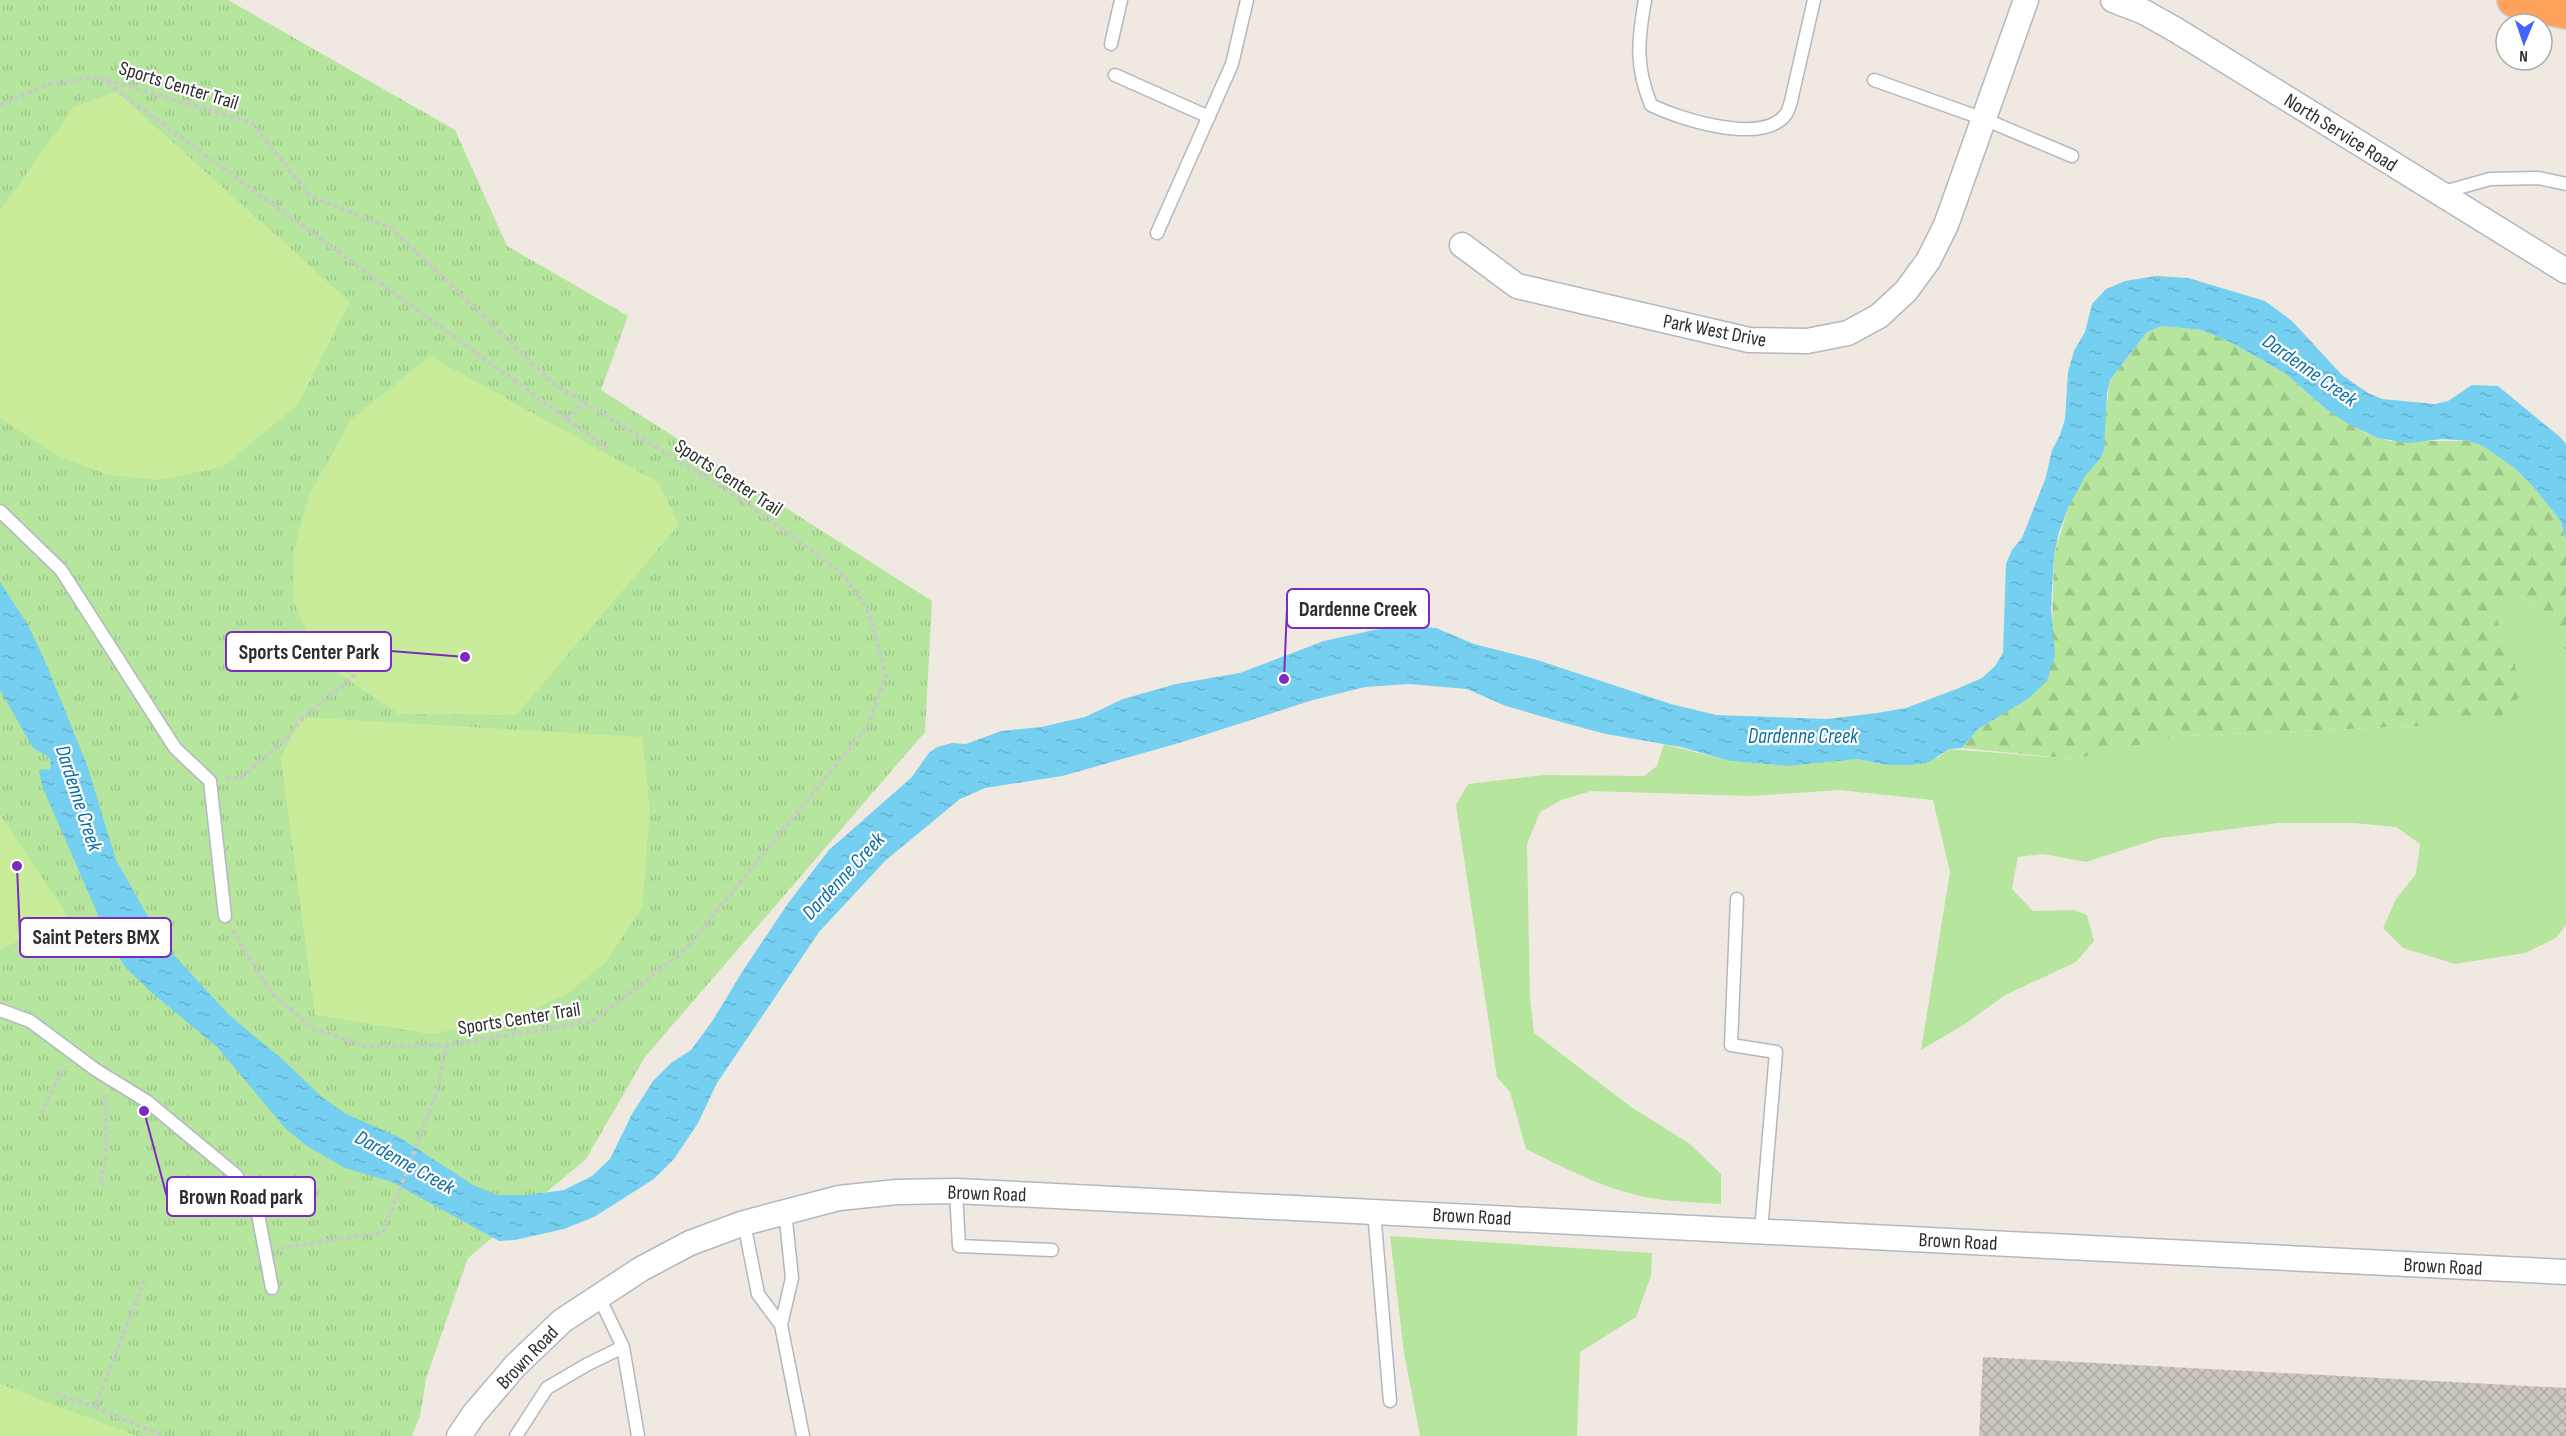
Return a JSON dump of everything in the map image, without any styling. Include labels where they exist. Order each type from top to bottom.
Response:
[{"type":"highway","points":[[2514,0],[2566,12]]},
{"type":"street","name":"Park West Drive","points":[[1462,245],[1517,286],[1749,340],[1807,341],[1848,333],[1879,316],[1906,291],[1928,261],[1946,225],[2026,0]]},
{"type":"street","name":"North Service Road","points":[[2113,0],[2144,12],[2176,30],[2566,272]]},
{"type":"street","name":"Brown Road","points":[[459,1436],[474,1414],[515,1366],[562,1321],[642,1269],[690,1243],[744,1222],[839,1198],[897,1192],[956,1191],[1374,1211],[2566,1272]]},
{"type":"lane","points":[[1111,44],[1121,0]]},
{"type":"lane","points":[[1156,233],[1232,64],[1247,0]]},
{"type":"lane","points":[[1645,0],[1638,40],[1642,82],[1651,105],[1669,114],[1698,122],[1746,129],[1764,128],[1786,115],[1814,0]]},
{"type":"lane","points":[[1116,75],[1209,117]]},
{"type":"lane","points":[[1874,80],[1984,119],[2072,156]]},
{"type":"lane","points":[[2439,193],[2490,179],[2538,178],[2566,184]]},
{"type":"lane","points":[[0,511],[61,570],[175,748],[210,781],[225,916]]},
{"type":"lane","points":[[1737,899],[1731,1045],[1776,1052],[1761,1231]]},
{"type":"lane","points":[[0,1010],[30,1021],[105,1076],[147,1102],[236,1175],[258,1214],[272,1288]]},
{"type":"lane","points":[[956,1191],[958,1246],[1052,1250]]},
{"type":"lane","points":[[785,1211],[792,1278],[781,1325],[803,1436]]},
{"type":"lane","points":[[1374,1211],[1390,1401]]},
{"type":"lane","points":[[744,1222],[758,1294],[781,1325]]},
{"type":"lane","points":[[599,1297],[622,1347],[638,1436]]},
{"type":"lane","points":[[516,1436],[548,1388],[622,1347]]},
{"type":"path","name":"Sports Center Trail","points":[[0,105],[48,84],[98,77],[252,123],[310,196],[391,228],[554,384],[740,499],[841,572],[868,610],[886,675],[868,726],[684,951],[593,1021],[447,1045],[364,1046],[314,1029],[272,994],[239,944],[225,916]]},
{"type":"path","points":[[98,77],[608,449]]},
{"type":"path","points":[[566,419],[584,403]]},
{"type":"path","points":[[210,781],[241,777],[286,739],[303,718],[354,676],[349,644]]},
{"type":"path","name":"Sports Center Trail","points":[[265,1250],[382,1233],[436,1094],[447,1045]]},
{"type":"path","points":[[41,1114],[71,1051]]},
{"type":"path","points":[[105,1076],[106,1158],[100,1184],[105,1184]]},
{"type":"path","points":[[95,1407],[146,1276]]},
{"type":"path","points":[[56,1394],[95,1407],[161,1435]]},
{"type":"green space","points":[[0,0],[228,0],[455,130],[507,246],[628,316],[601,390],[932,601],[925,732],[645,1057],[586,1159],[468,1258],[426,1379],[420,1416],[412,1436],[0,1436]]},
{"type":"green space","points":[[117,92],[350,302],[298,404],[223,467],[159,480],[108,475],[56,455],[0,418],[0,211],[74,107]]},
{"type":"green space","points":[[2162,326],[2202,330],[2234,344],[2286,374],[2326,409],[2365,433],[2389,441],[2470,441],[2483,446],[2513,467],[2530,483],[2560,520],[2566,540],[2566,651],[2533,602],[2510,591],[2494,605],[2501,633],[2515,663],[2519,697],[2501,716],[2419,726],[2181,736],[2074,759],[1962,748],[1978,729],[2028,699],[2052,629],[2054,555],[2068,508],[2086,475],[2100,459],[2110,380],[2147,332]]},
{"type":"green space","points":[[430,356],[659,483],[679,525],[516,715],[399,714],[318,660],[293,600],[294,550],[309,495],[351,420]]},
{"type":"green space","points":[[2510,591],[2533,602],[2566,651],[2566,925],[2556,938],[2525,953],[2455,964],[2403,948],[2383,928],[2396,899],[2416,874],[2420,844],[2396,827],[2354,823],[2278,823],[2160,838],[2086,862],[2043,854],[2018,857],[2012,889],[2033,911],[2074,910],[2087,915],[2094,941],[2076,962],[2005,995],[1965,1024],[1921,1050],[1950,872],[1933,800],[1839,790],[1751,796],[1591,791],[1561,800],[1540,812],[1527,844],[1530,999],[1534,1033],[1631,1107],[1690,1144],[1721,1174],[1721,1204],[1655,1199],[1619,1190],[1526,1149],[1510,1092],[1497,1077],[1456,805],[1468,784],[1544,775],[1644,776],[1657,766],[1664,744],[1730,761],[1788,766],[1857,759],[1887,765],[1939,757],[1949,749],[2074,759],[2181,736],[2419,726],[2515,663],[2501,633],[2494,605]]},
{"type":"green space","points":[[300,717],[642,737],[650,810],[642,908],[606,962],[567,994],[515,1018],[430,1034],[315,1015],[281,759]]},
{"type":"green space","points":[[0,815],[68,916],[0,950]]},
{"type":"green space","points":[[1390,1236],[1652,1253],[1651,1276],[1636,1317],[1580,1352],[1577,1436],[1420,1436],[1404,1353]]},
{"type":"green space","points":[[0,1384],[137,1436],[0,1436]]},
{"type":"water","points":[[2156,276],[2188,278],[2265,301],[2292,321],[2342,375],[2368,393],[2382,399],[2435,404],[2448,401],[2472,385],[2498,386],[2566,444],[2566,540],[2560,520],[2530,483],[2513,467],[2483,446],[2469,441],[2443,439],[2408,443],[2378,438],[2350,425],[2326,409],[2286,374],[2234,344],[2202,330],[2162,326],[2147,332],[2110,380],[2104,449],[2100,459],[2086,475],[2068,508],[2059,532],[2054,555],[2051,609],[2055,656],[2047,681],[2028,699],[1978,729],[1962,748],[1949,749],[1929,762],[1912,765],[1887,765],[1857,759],[1788,766],[1730,761],[1681,747],[1606,734],[1561,722],[1506,706],[1467,689],[1409,684],[1365,687],[1313,700],[1179,743],[1062,776],[985,788],[960,799],[886,860],[819,932],[717,1083],[698,1123],[674,1159],[654,1179],[594,1217],[564,1229],[515,1240],[499,1241],[392,1182],[345,1168],[307,1146],[286,1129],[217,1047],[127,969],[112,947],[42,786],[39,770],[50,769],[49,757],[33,748],[0,690],[0,582],[28,625],[45,661],[87,765],[116,860],[163,943],[229,1015],[282,1059],[322,1097],[346,1114],[399,1137],[473,1185],[497,1195],[527,1195],[564,1190],[592,1176],[610,1159],[632,1114],[653,1081],[671,1063],[691,1050],[789,902],[829,850],[911,778],[929,753],[937,747],[952,743],[966,744],[1001,731],[1041,727],[1085,717],[1123,699],[1176,684],[1240,673],[1324,641],[1374,630],[1411,626],[1436,628],[1474,644],[1537,660],[1671,704],[1716,715],[1827,719],[1877,713],[1906,708],[1982,678],[1995,666],[2003,653],[2006,564],[2012,550],[2022,538],[2046,477],[2052,450],[2060,435],[2065,419],[2068,372],[2074,351],[2085,332],[2092,304],[2106,289],[2125,281]]},
{"type":"building","points":[[1983,1357],[2566,1388],[2566,1436],[1979,1436]]},
{"type":"place","name":"Sports Center Park","points":[[465,657]]},
{"type":"place","name":"Dardenne Creek","points":[[1284,679]]},
{"type":"place","name":"Saint Peters BMX","points":[[17,866]]},
{"type":"place","name":"Brown Road park","points":[[144,1111]]}]
